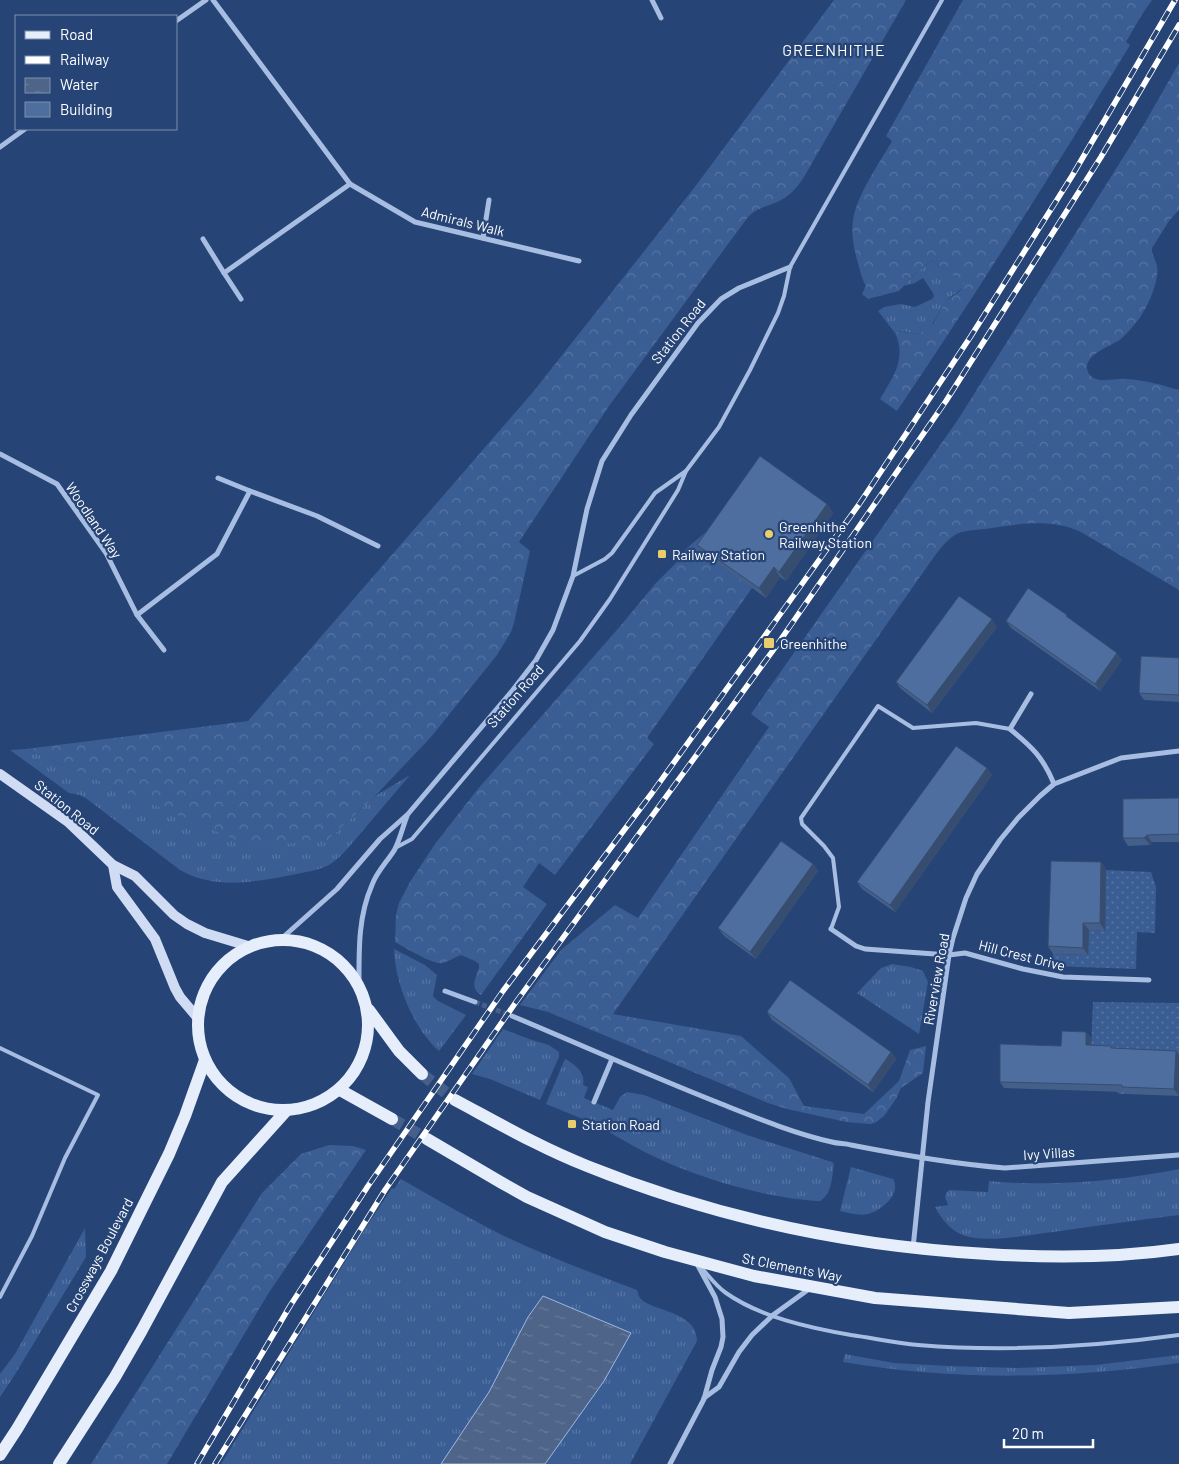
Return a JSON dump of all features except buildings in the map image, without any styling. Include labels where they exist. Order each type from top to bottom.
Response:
[{"type":"main road","name":"Station Road","points":[[0,774],[68,822],[113,865],[135,876],[174,915],[205,933],[248,946]]},
{"type":"main road","points":[[113,865],[117,887],[155,939],[172,984],[180,998],[196,1016]]},
{"type":"main road","points":[[369,1010],[359,1066],[340,1090],[314,1106],[286,1111],[256,1107],[230,1093],[205,1060],[196,1016],[216,971],[238,952],[248,946],[282,939],[304,942],[331,954],[359,984],[369,1010],[399,1050],[422,1074]]},
{"type":"main road","name":"Crossways Boulevard","points":[[0,1455],[111,1271],[169,1154],[205,1060]]},
{"type":"main road","points":[[340,1090],[392,1119]]},
{"type":"main road","points":[[455,1100],[576,1162],[664,1195],[729,1215],[809,1233],[913,1249],[1006,1255],[1078,1257],[1179,1249]]},
{"type":"main road","points":[[59,1464],[124,1361],[222,1182],[286,1111]]},
{"type":"main road","name":"St Clements Way","points":[[428,1139],[502,1184],[605,1232],[644,1246],[754,1276],[875,1298],[1069,1314],[1179,1307]]},
{"type":"street","points":[[178,20],[206,0]]},
{"type":"street","name":"Admirals Walk","points":[[213,0],[350,184],[415,222],[579,261]]},
{"type":"street","points":[[652,0],[661,18]]},
{"type":"street","points":[[0,147],[24,130]]},
{"type":"street","points":[[224,273],[350,184]]},
{"type":"street","points":[[483,238],[489,200]]},
{"type":"street","points":[[203,239],[241,300]]},
{"type":"street","name":"Station Road","points":[[282,939],[337,889],[380,839],[408,814],[536,660],[553,630],[573,576],[587,509],[604,455],[698,323],[721,299],[739,288],[790,267]]},
{"type":"street","name":"Woodland Way","points":[[0,454],[56,484],[106,553],[137,615],[164,650]]},
{"type":"street","points":[[218,478],[317,516],[378,546]]},
{"type":"street","points":[[137,615],[217,554],[250,491]]},
{"type":"street","points":[[1031,694],[1010,729],[1031,746],[1041,758],[1054,784]]},
{"type":"street","name":"Riverview Road","points":[[913,1249],[921,1158],[949,955],[966,898],[984,864],[1018,818],[1054,784],[1121,758],[1179,751]]},
{"type":"street","name":"Station Road","points":[[359,984],[359,932],[362,911],[372,884],[385,861],[395,849],[408,814]]},
{"type":"street","name":"Hill Crest Drive","points":[[831,929],[861,948],[949,955],[972,954],[1024,969],[1062,977],[1149,980]]},
{"type":"street","points":[[445,991],[475,1002]]},
{"type":"street","points":[[512,1016],[729,1107],[811,1136],[834,1143],[921,1158]]},
{"type":"street","points":[[594,1102],[612,1059]]},
{"type":"street","name":"Ivy Villas","points":[[921,1158],[1005,1168],[1179,1155]]},
{"type":"street","points":[[670,1464],[704,1399],[721,1347],[723,1332],[721,1315],[715,1297],[695,1260]]},
{"type":"street","points":[[704,1399],[718,1386],[752,1335],[773,1315],[812,1287]]},
{"type":"lane","points":[[790,267],[942,0]]},
{"type":"lane","name":"Station Road","points":[[395,849],[412,839],[572,651],[610,599],[678,490],[686,471],[719,427],[750,370],[778,313],[784,296],[790,267]]},
{"type":"lane","name":"Station Road","points":[[573,576],[612,554],[655,493],[686,471]]},
{"type":"lane","points":[[831,929],[839,907],[833,858],[802,824],[801,818],[878,706],[913,728],[976,723],[1010,729]]},
{"type":"lane","points":[[0,1048],[98,1095],[65,1158],[32,1236],[0,1297]]},
{"type":"lane","points":[[695,1260],[725,1292],[742,1302],[790,1322],[820,1330],[895,1342],[938,1346],[1052,1348],[1111,1344],[1179,1335]]},
{"type":"green space","points":[[834,0],[906,0],[802,180],[785,198],[752,213],[748,217],[609,406],[519,542],[530,551],[514,623],[511,632],[497,655],[431,737],[375,796],[328,840],[252,847],[26,749],[248,721],[533,392],[694,188]]},
{"type":"green space","points":[[963,0],[1152,0],[1126,42],[1130,45],[1073,138],[987,275],[897,411],[880,399],[894,375],[899,360],[900,351],[895,333],[899,331],[917,334],[926,330],[934,323],[945,302],[960,291],[965,284],[932,260],[899,291],[868,299],[862,294],[866,286],[855,251],[852,226],[855,211],[863,191],[892,141],[886,136]]},
{"type":"green space","points":[[1179,63],[1179,210],[1169,221],[1152,248],[1157,273],[1154,289],[1143,313],[1121,339],[1098,352],[1089,361],[1087,366],[1089,374],[1099,380],[1133,380],[1179,390],[1179,590],[1081,532],[1058,525],[1034,523],[1010,525],[966,531],[958,533],[951,538],[929,564],[613,1014],[741,1036],[789,1078],[804,1106],[864,1114],[899,1081],[910,1050],[926,1046],[923,1073],[901,1088],[884,1116],[875,1123],[846,1122],[768,1103],[548,1012],[520,1005],[561,950],[615,905],[638,918],[769,727],[751,714],[957,421],[1143,126]]},
{"type":"green space","points":[[932,260],[966,284],[945,303],[933,324],[922,333],[915,334],[901,331],[895,333],[878,311],[884,307],[901,304],[915,307],[932,299],[933,293],[923,278],[915,283],[904,286]]},
{"type":"green space","points":[[707,531],[752,588],[647,738],[654,744],[555,875],[539,863],[523,887],[547,904],[481,995],[474,986],[479,967],[479,964],[475,961],[461,955],[438,963],[418,955],[395,942],[396,915],[399,903],[410,882],[435,844],[477,790],[655,584],[677,562],[687,548]]},
{"type":"green space","points":[[26,749],[128,793],[328,840],[375,796],[410,775],[347,850],[329,865],[311,871],[235,883],[207,880],[180,870],[87,799],[80,795],[69,793],[10,750]]},
{"type":"green space","points":[[1106,870],[1151,872],[1156,887],[1155,933],[1137,932],[1136,969],[1052,966],[1053,954],[1088,955],[1089,930],[1105,931]]},
{"type":"green space","points":[[394,949],[425,965],[437,975],[433,996],[438,1001],[466,1015],[439,1051],[421,1030],[407,1004],[398,976]]},
{"type":"green space","points":[[892,964],[923,971],[928,982],[919,1034],[857,993],[881,968]]},
{"type":"green space","points":[[1093,1002],[1179,1003],[1179,1057],[1128,1055],[1127,1094],[1120,1094],[1115,1091],[1091,1052]]},
{"type":"green space","points":[[503,1029],[549,1045],[559,1052],[559,1057],[540,1100],[490,1079],[472,1074]]},
{"type":"green space","points":[[565,1059],[576,1066],[583,1077],[583,1085],[588,1087],[584,1098],[613,1110],[620,1097],[627,1092],[644,1095],[747,1135],[832,1162],[834,1164],[832,1180],[827,1194],[820,1201],[800,1199],[758,1192],[714,1180],[655,1157],[595,1124],[546,1104]]},
{"type":"green space","points":[[329,1145],[353,1146],[366,1150],[268,1294],[167,1464],[91,1464],[262,1193],[301,1154]]},
{"type":"green space","points":[[851,1167],[893,1179],[895,1190],[884,1206],[865,1215],[840,1211]]},
{"type":"green space","points":[[1179,1169],[1179,1215],[986,1239],[960,1234],[951,1228],[935,1207],[948,1205],[945,1197],[949,1190],[988,1192],[989,1181],[1013,1183],[1084,1182],[1132,1177]]},
{"type":"green space","points":[[401,1179],[473,1220],[515,1241],[637,1290],[639,1297],[643,1301],[675,1314],[693,1327],[697,1341],[630,1464],[221,1464],[366,1227],[392,1188],[394,1189]]},
{"type":"green space","points":[[85,1228],[86,1257],[0,1397],[0,1374],[15,1354]]},
{"type":"green space","points":[[845,1354],[894,1363],[1017,1368],[1095,1365],[1179,1355],[1179,1363],[1053,1375],[969,1375],[885,1368],[843,1362]]},
{"type":"water","points":[[543,1296],[631,1333],[604,1381],[545,1464],[441,1464],[489,1392],[528,1317]]},
{"type":"tunnel","points":[[475,1002],[512,1016]]},
{"type":"tunnel","points":[[422,1074],[455,1100]]},
{"type":"tunnel","points":[[392,1119],[427,1139]]},
{"type":"railway","points":[[197,1464],[290,1306],[368,1186],[503,991],[652,793],[860,503],[971,336],[1072,176],[1175,0]]},
{"type":"railway","points":[[215,1464],[385,1190],[516,1002],[777,645],[946,401],[1101,157],[1179,25]]},
{"type":"place","name":"Greenhithe Railway Station","points":[[769,534]]},
{"type":"place","name":"Railway Station","points":[[662,554]]},
{"type":"place","name":"Greenhithe","points":[[769,643]]},
{"type":"place","name":"Station Road","points":[[572,1124]]},
{"type":"district","name":"GREENHITHE","points":[[834,49]]}]
